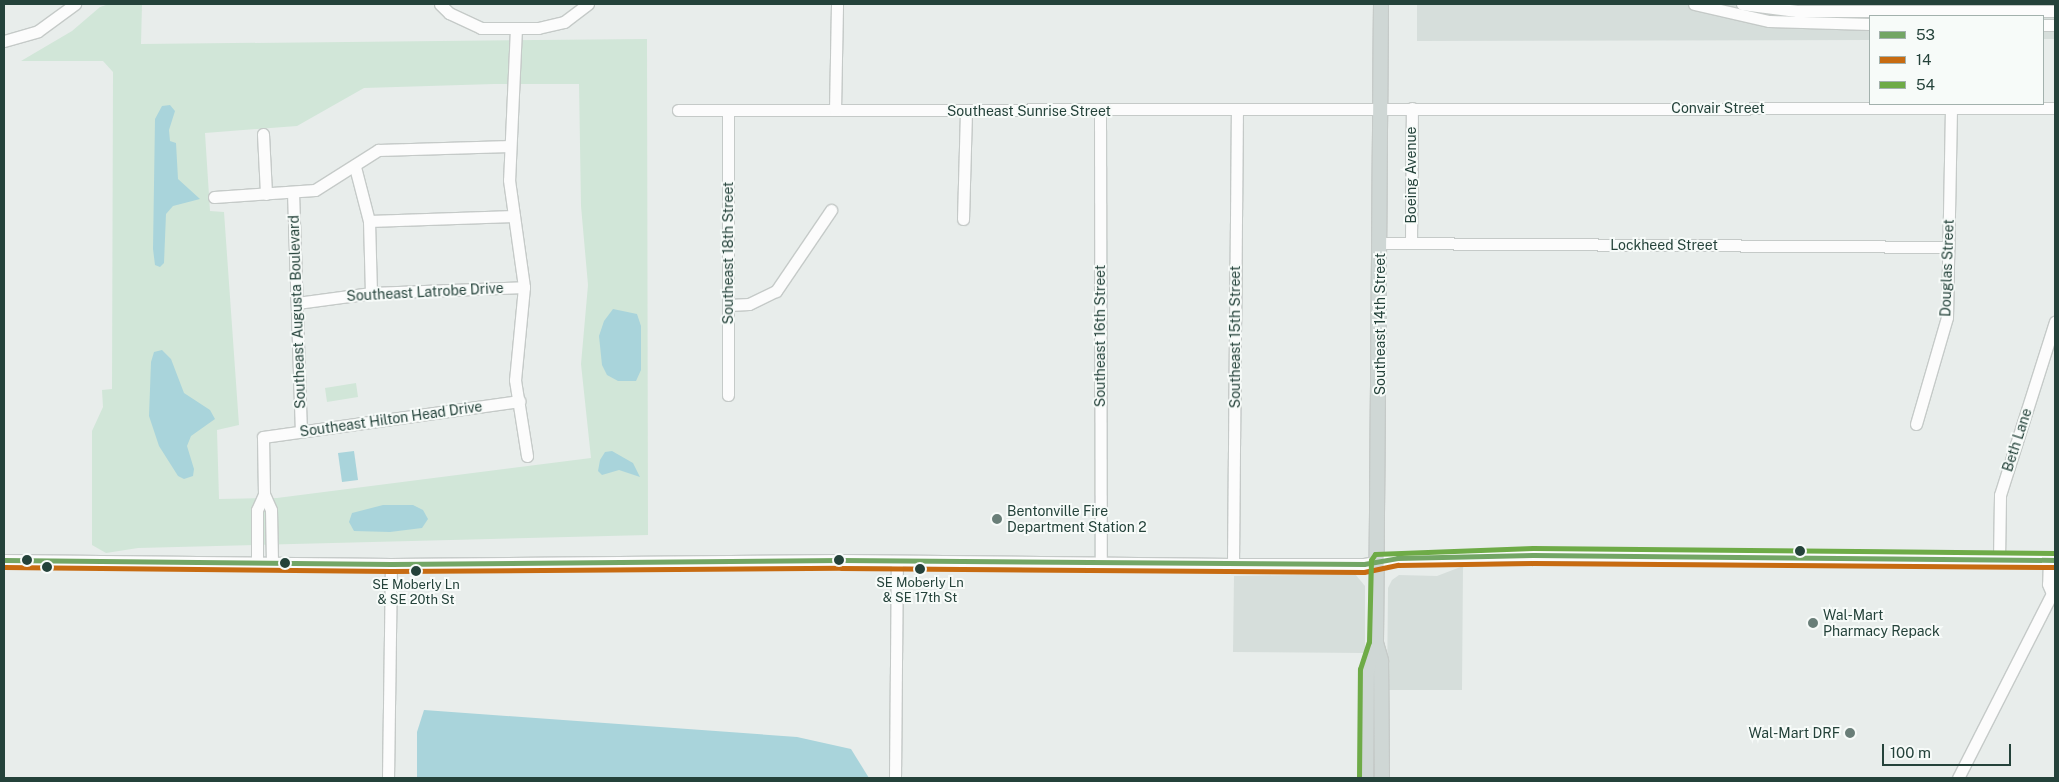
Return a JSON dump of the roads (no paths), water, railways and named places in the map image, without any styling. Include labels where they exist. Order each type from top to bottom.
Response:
[{"type":"main road","name":"Southeast 14th Street","points":[[1381,4],[1381,243],[1376,643],[1381,661],[1382,778]]},
{"type":"main road","name":"Southeast 14th Street","points":[[1366,778],[1366,670],[1376,643]]},
{"type":"street","points":[[4,41],[38,31],[75,4]]},
{"type":"street","points":[[440,4],[449,13],[481,28],[538,28],[564,22],[588,4]]},
{"type":"street","points":[[836,110],[838,4]]},
{"type":"street","points":[[1694,4],[1769,21],[1869,24]]},
{"type":"street","points":[[1742,4],[1797,11],[2055,11]]},
{"type":"street","points":[[516,28],[509,180],[524,287],[515,380],[527,456]]},
{"type":"street","name":"Southeast Sunrise Street","points":[[678,110],[966,112],[1381,108]]},
{"type":"street","name":"Convair Street","points":[[1381,108],[2055,108]]},
{"type":"street","name":"Boeing Avenue","points":[[1411,243],[1412,108]]},
{"type":"street","name":"Douglas Street","points":[[1916,424],[1948,317],[1950,108]]},
{"type":"street","name":"Southeast 15th Street","points":[[1233,564],[1237,109]]},
{"type":"street","name":"Southeast 18th Street","points":[[728,110],[728,395]]},
{"type":"street","name":"Southeast 16th Street","points":[[1100,110],[1101,562]]},
{"type":"street","points":[[963,219],[966,112]]},
{"type":"street","points":[[263,134],[266,194]]},
{"type":"street","points":[[214,197],[293,192],[322,188],[378,150],[510,146]]},
{"type":"street","points":[[355,167],[369,221],[371,293]]},
{"type":"street","name":"Southeast Augusta Boulevard","points":[[293,192],[301,431]]},
{"type":"street","points":[[728,305],[750,304],[776,291],[831,210]]},
{"type":"street","points":[[369,221],[514,216]]},
{"type":"street","name":"Lockheed Street","points":[[1381,243],[1948,247]]},
{"type":"street","name":"Southeast Latrobe Drive","points":[[297,303],[371,293],[524,287]]},
{"type":"street","name":"Beth Lane","points":[[1999,560],[2000,495],[2055,322]]},
{"type":"street","name":"Southeast Hilton Head Drive","points":[[264,494],[263,437],[519,401]]},
{"type":"street","points":[[257,562],[257,510],[264,494]]},
{"type":"street","points":[[264,494],[271,510],[272,562]]},
{"type":"street","points":[[4,560],[391,564],[897,561],[1364,564],[1378,561],[1524,555],[2052,560],[2048,584],[2053,590],[1958,778]]},
{"type":"street","points":[[895,778],[897,561]]},
{"type":"street","points":[[388,778],[391,564]]},
{"type":"water","points":[[170,105],[175,111],[169,130],[170,141],[176,143],[178,179],[200,199],[173,206],[166,214],[164,263],[160,267],[155,265],[153,249],[155,119],[162,106]]},
{"type":"water","points":[[613,309],[637,314],[641,326],[641,370],[636,381],[618,381],[607,375],[602,365],[599,336],[604,321]]},
{"type":"water","points":[[162,350],[171,359],[184,393],[210,410],[215,419],[191,436],[187,446],[194,469],[193,476],[184,479],[178,476],[159,446],[149,416],[151,362],[154,352]]},
{"type":"water","points":[[354,451],[358,480],[342,482],[338,453]]},
{"type":"water","points":[[612,451],[633,463],[640,477],[619,470],[602,475],[598,471],[600,460],[605,452]]},
{"type":"water","points":[[383,505],[413,505],[423,510],[428,519],[422,528],[390,532],[354,531],[349,522],[352,513]]},
{"type":"water","points":[[424,710],[797,737],[851,749],[869,778],[417,778],[417,732]]},
{"type":"place","name":"Bentonville Fire Department Station 2","points":[[997,519]]},
{"type":"place","name":"SE Moberly Ln & SE 17th St","points":[[920,569]]},
{"type":"place","name":"SE Moberly Ln & SE 20th St","points":[[416,571]]},
{"type":"place","name":"Wal-Mart Pharmacy Repack","points":[[1813,623]]},
{"type":"place","name":"Wal-Mart DRF","points":[[1850,733]]}]
